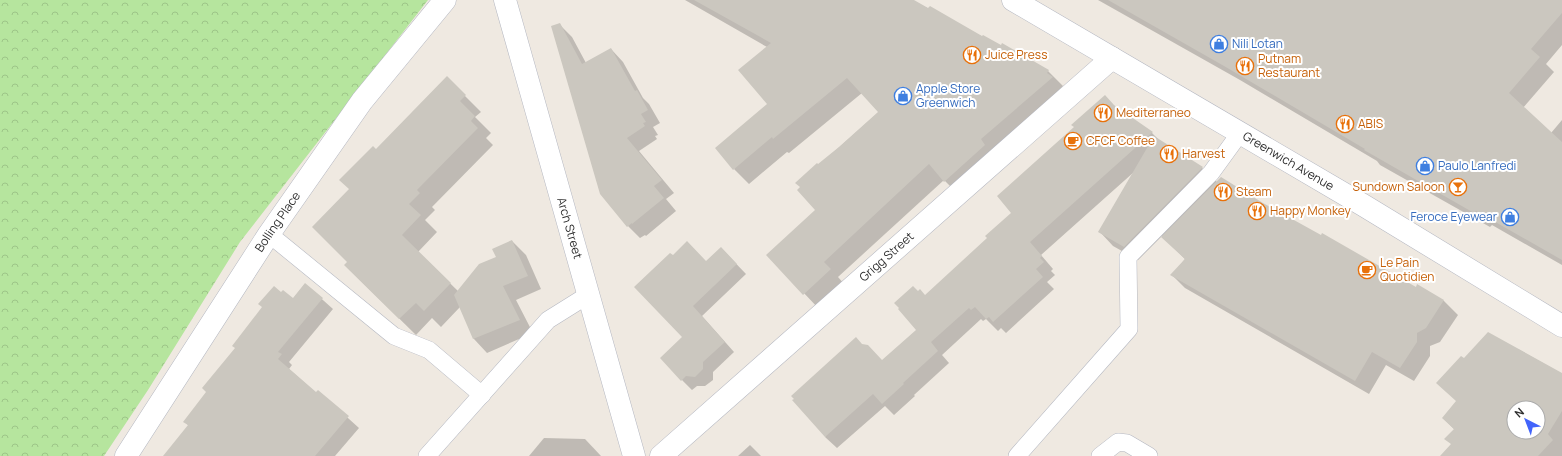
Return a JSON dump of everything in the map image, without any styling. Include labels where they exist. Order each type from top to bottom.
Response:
[{"type":"street","name":"Bolling Place","points":[[126,456],[269,234],[362,101],[445,0]]},
{"type":"street","name":"Arch Street","points":[[505,0],[634,456]]},
{"type":"street","name":"Greenwich Avenue","points":[[1013,0],[1409,233],[1562,326]]},
{"type":"street","name":"Grigg Street","points":[[661,456],[1112,58]]},
{"type":"lane","points":[[1017,456],[1129,329],[1128,257],[1211,173],[1240,133]]},
{"type":"lane","points":[[269,234],[394,336],[429,350],[482,395]]},
{"type":"lane","points":[[427,456],[548,320],[588,295]]},
{"type":"lane","points":[[1100,456],[1118,442],[1127,443],[1149,456]]},
{"type":"green space","points":[[0,0],[428,0],[240,242],[148,390],[104,456],[0,456]]},
{"type":"building","points":[[694,0],[914,0],[928,8],[930,6],[982,36],[983,35],[1001,45],[1002,43],[1049,70],[1047,73],[1053,77],[981,139],[985,145],[944,182],[929,164],[824,262],[831,269],[803,295],[766,255],[815,210],[797,190],[800,187],[795,183],[817,163],[818,164],[839,147],[878,112],[847,78],[733,170],[715,148],[767,104],[738,70],[771,43]]},
{"type":"building","points":[[1108,0],[1562,0],[1562,13],[1531,49],[1540,57],[1509,93],[1562,142],[1562,260],[1476,211],[1474,213],[1364,150],[1365,149],[1224,66]]},
{"type":"building","points":[[560,23],[582,64],[611,48],[635,91],[637,90],[648,110],[641,114],[646,122],[643,123],[645,126],[627,138],[662,180],[654,186],[664,198],[627,227],[600,194],[551,26]]},
{"type":"building","points":[[447,76],[466,95],[460,101],[475,116],[471,121],[478,128],[417,190],[420,193],[409,204],[421,215],[402,235],[451,283],[424,311],[416,303],[399,319],[344,265],[347,262],[312,227],[349,189],[339,180],[373,146],[376,149]]},
{"type":"building","points":[[1105,95],[1114,105],[1153,132],[1030,242],[1042,256],[1040,258],[1044,262],[1036,269],[1043,277],[993,322],[989,317],[986,319],[975,307],[971,310],[969,308],[931,342],[938,351],[882,404],[873,394],[825,437],[792,400],[794,399],[791,396],[856,337],[862,344],[868,345],[882,360],[916,330],[894,303],[913,286],[918,291],[920,289],[925,295],[987,238],[985,236],[1011,213],[997,196],[1074,127],[1071,125]]},
{"type":"building","points":[[1154,136],[1203,167],[1124,247],[1098,232]]},
{"type":"building","points":[[1221,177],[1263,203],[1321,235],[1322,233],[1416,287],[1417,284],[1444,300],[1426,328],[1417,333],[1417,342],[1400,368],[1372,352],[1355,381],[1170,275],[1185,259],[1161,237]]},
{"type":"building","points":[[512,240],[528,276],[503,286],[520,320],[473,339],[454,295],[479,264],[496,257],[492,249]]},
{"type":"building","points":[[687,241],[706,261],[721,247],[737,264],[693,306],[725,342],[703,362],[703,369],[695,377],[686,376],[681,381],[660,358],[682,337],[634,287],[670,253],[673,255]]},
{"type":"building","points":[[305,283],[323,298],[278,352],[282,354],[278,359],[316,392],[318,390],[349,416],[315,456],[163,456],[188,425],[183,422],[206,392],[202,388],[235,348],[232,346],[262,307],[258,304],[274,286],[281,292],[283,290],[293,298]]},
{"type":"building","points":[[1488,332],[1562,373],[1562,411],[1548,434],[1553,440],[1538,456],[1440,456],[1451,444],[1444,439],[1454,429],[1442,418],[1456,401],[1436,383],[1461,356],[1464,358]]},
{"type":"place","name":"Nili Lotan","points":[[1219,44]]},
{"type":"place","name":"Juice Press","points":[[972,55]]},
{"type":"place","name":"Putnam Restaurant","points":[[1245,66]]},
{"type":"place","name":"Apple Store Greenwich","points":[[903,96]]},
{"type":"place","name":"Mediterraneo","points":[[1103,113]]},
{"type":"place","name":"ABIS","points":[[1345,124]]},
{"type":"place","name":"CFCF Coffee","points":[[1073,141]]},
{"type":"place","name":"Harvest","points":[[1169,154]]},
{"type":"place","name":"Paulo Lanfredi","points":[[1425,166]]},
{"type":"place","name":"Sundown Saloon","points":[[1458,187]]},
{"type":"place","name":"Steam","points":[[1223,192]]},
{"type":"place","name":"Happy Monkey","points":[[1257,211]]},
{"type":"place","name":"Feroce Eyewear","points":[[1510,217]]},
{"type":"place","name":"Le Pain Quotidien","points":[[1367,270]]}]
